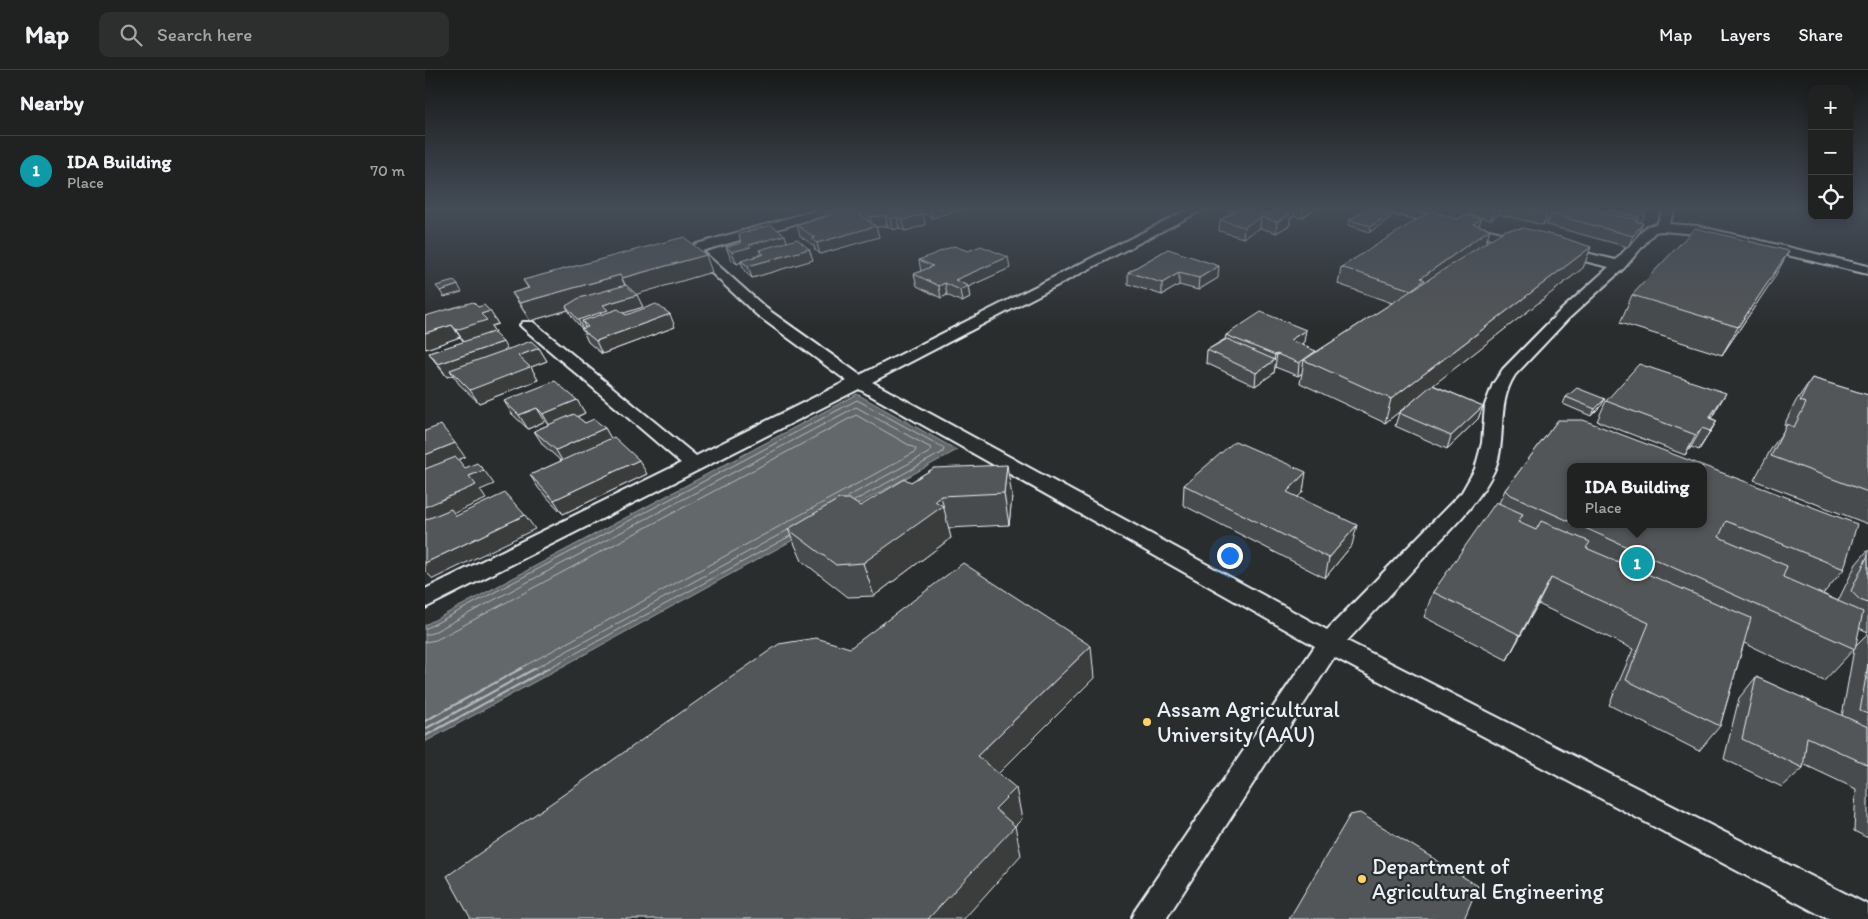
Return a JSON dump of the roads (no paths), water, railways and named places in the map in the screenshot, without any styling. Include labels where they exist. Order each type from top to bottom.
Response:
[{"type":"lane","points":[[697,249],[685,252],[762,312],[859,382],[1329,643],[1861,919]]},
{"type":"lane","points":[[425,598],[859,382],[1120,249]]},
{"type":"lane","points":[[1549,249],[1619,265]]},
{"type":"lane","points":[[1147,919],[1329,643],[1470,496],[1485,469],[1491,443],[1494,405],[1501,384],[1509,372],[1563,316],[1619,265],[1634,249]]},
{"type":"lane","points":[[1778,249],[1868,270]]},
{"type":"lane","points":[[528,325],[694,464]]},
{"type":"water","points":[[857,394],[957,450],[425,742],[425,625]]},
{"type":"place","name":"IDA Building","points":[[1637,563]]},
{"type":"place","name":"Assam Agricultural University (AAU)","points":[[1147,722]]},
{"type":"place","name":"Department of Agricultural Engineering","points":[[1362,879]]}]
